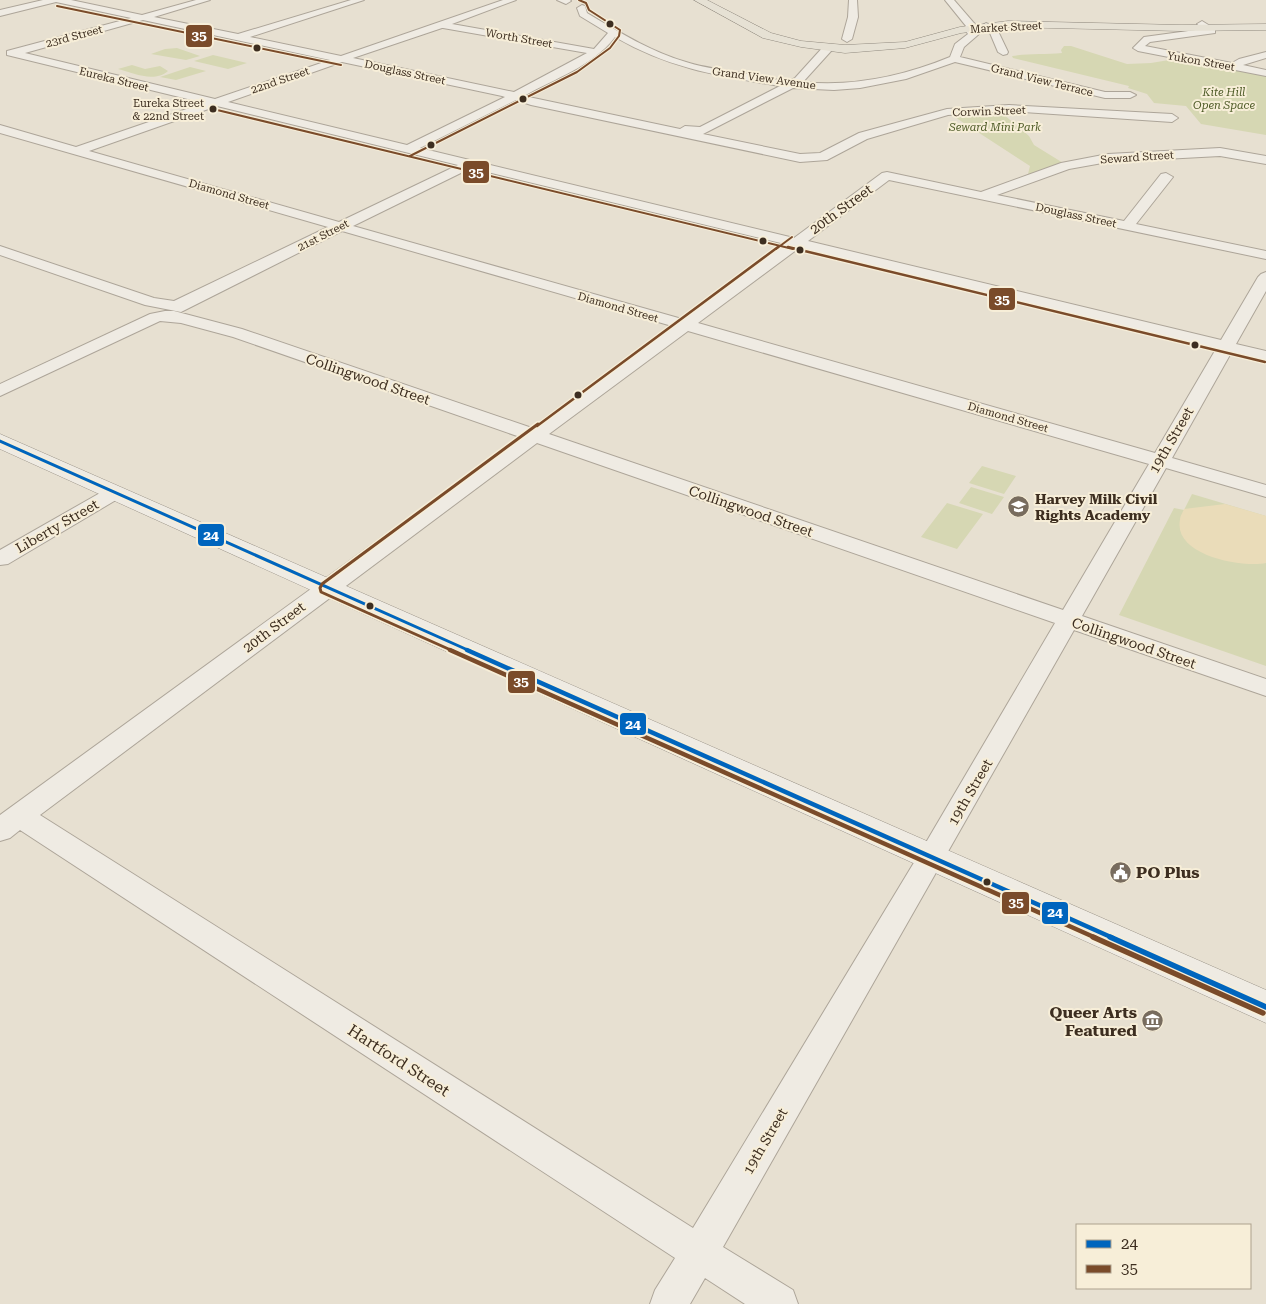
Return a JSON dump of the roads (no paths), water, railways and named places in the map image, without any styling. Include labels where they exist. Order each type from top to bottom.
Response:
[{"type":"main road","name":"Market Street","points":[[699,0],[768,36],[828,48],[864,49],[894,47],[922,42],[970,26],[1030,24],[1266,27]]},
{"type":"main road","name":"Market Street","points":[[713,0],[778,33],[802,40],[832,43],[896,42],[970,26],[1027,21],[1206,26],[1266,21]]},
{"type":"street","points":[[0,13],[54,0]]},
{"type":"street","name":"Douglass Street","points":[[58,0],[694,131],[702,131],[792,84]]},
{"type":"street","name":"23rd Street","points":[[6,55],[206,0]]},
{"type":"street","points":[[238,37],[360,0]]},
{"type":"street","name":"22nd Street","points":[[76,151],[512,0]]},
{"type":"street","name":"Grand View Avenue","points":[[564,0],[596,12],[680,59],[680,63]]},
{"type":"street","points":[[847,39],[853,17],[853,0]]},
{"type":"street","points":[[949,0],[970,26],[974,34],[959,46],[954,59]]},
{"type":"street","name":"Grand View Avenue","points":[[582,8],[583,14],[636,45],[667,59],[701,69],[792,84],[847,86],[926,70],[954,59]]},
{"type":"street","name":"Worth Street","points":[[441,24],[598,50]]},
{"type":"street","points":[[986,26],[994,31],[1003,52]]},
{"type":"street","name":"Yukon Street","points":[[1206,26],[1212,31],[1147,39],[1138,46],[1140,49],[1147,51],[1266,74]]},
{"type":"street","points":[[407,150],[576,65],[598,50],[614,32]]},
{"type":"street","points":[[598,50],[612,45],[636,45]]},
{"type":"street","points":[[792,84],[799,80],[828,48]]},
{"type":"street","name":"Eureka Street","points":[[6,55],[796,242],[1266,356]]},
{"type":"street","points":[[1233,67],[1243,61],[1266,55]]},
{"type":"street","name":"Grand View Terrace","points":[[954,59],[1105,95],[1130,95]]},
{"type":"street","name":"Douglass Street","points":[[517,96],[531,102],[712,140],[800,158],[814,158]]},
{"type":"street","name":"Corwin Street","points":[[814,158],[823,158],[864,136],[947,112],[1009,108],[1172,118]]},
{"type":"street","name":"Diamond Street","points":[[0,129],[1266,491]]},
{"type":"street","name":"Seward Street","points":[[982,196],[1066,166],[1108,158],[1220,152],[1266,160]]},
{"type":"street","name":"21st Street","points":[[0,391],[171,310],[469,164]]},
{"type":"street","name":"Douglass Street","points":[[887,176],[1266,255]]},
{"type":"street","name":"20th Street","points":[[10,823],[326,588],[887,176]]},
{"type":"street","points":[[1127,226],[1166,177]]},
{"type":"street","name":"Collingwood Street","points":[[0,250],[151,302],[171,310],[174,316],[218,331],[236,333],[1266,688]]},
{"type":"street","name":"19th Street","points":[[669,1304],[931,859],[1266,277]]},
{"type":"street","points":[[0,441],[931,859],[1266,1007]]},
{"type":"street","name":"Liberty Street","points":[[0,559],[114,493]]},
{"type":"street","name":"Hartford Street","points":[[10,823],[779,1304]]},
{"type":"place","name":"Eureka Street & 22nd Street","points":[[213,109]]},
{"type":"place","name":"Harvey Milk Civil Rights Academy","points":[[1019,507]]},
{"type":"place","name":"PO Plus","points":[[1120,872]]},
{"type":"place","name":"Queer Arts Featured","points":[[1153,1021]]},
{"type":"park label","name":"Kite Hill Open Space","points":[[1224,98]]},
{"type":"park label","name":"Seward Mini Park","points":[[995,127]]}]
